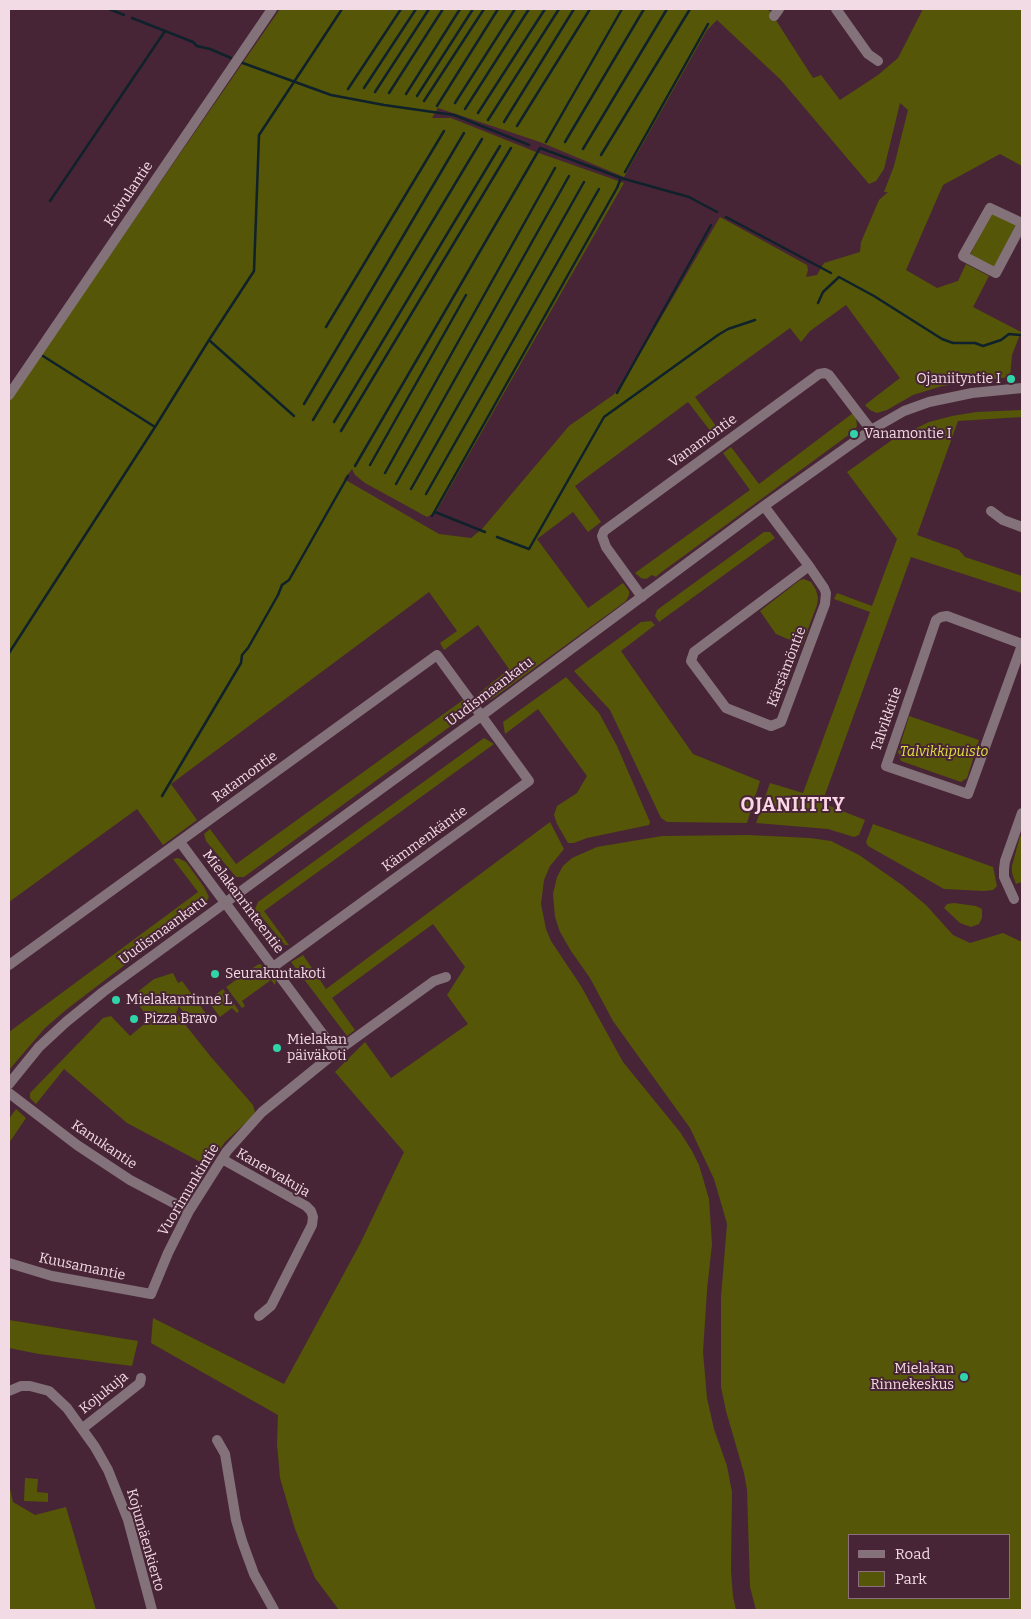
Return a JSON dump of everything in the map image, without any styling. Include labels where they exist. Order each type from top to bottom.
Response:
[{"type":"street","name":"Koivulantie","points":[[9,395],[272,9]]},
{"type":"street","points":[[836,9],[868,54],[878,61]]},
{"type":"street","points":[[990,208],[1022,223],[996,272],[963,256],[990,208]]},
{"type":"street","name":"Vanamontie","points":[[642,597],[603,541],[604,531],[628,513],[819,374],[825,373],[829,375],[871,430]]},
{"type":"street","name":"Uudismaankatu","points":[[9,1084],[39,1047],[103,992],[481,716],[764,506],[871,430],[904,411],[936,400],[972,393],[1022,388]]},
{"type":"street","name":"Kärsämöntie","points":[[764,506],[809,566],[824,588],[826,593],[825,604],[781,722],[771,726],[726,708],[691,661],[691,656],[809,566]]},
{"type":"street","points":[[991,511],[1004,520],[1022,527]]},
{"type":"street","name":"Talvikkitie","points":[[947,616],[1022,644],[968,794],[886,766],[936,620],[947,616]]},
{"type":"street","name":"Ratamontie","points":[[9,965],[437,656],[481,716]]},
{"type":"street","name":"Kämmenkäntie","points":[[273,966],[529,781],[481,716]]},
{"type":"street","points":[[1014,899],[1004,877],[1004,869],[1022,813]]},
{"type":"street","name":"Mielakanrinteentie","points":[[180,842],[336,1052]]},
{"type":"street","name":"Vuorimunkintie","points":[[151,1294],[168,1253],[189,1211],[222,1159],[262,1112],[336,1052],[434,981],[446,977]]},
{"type":"street","name":"Kanukantie","points":[[9,1092],[76,1145],[130,1180],[189,1211]]},
{"type":"street","name":"Kanervakuja","points":[[222,1159],[306,1206],[311,1211],[313,1217],[312,1225],[271,1306],[259,1316]]},
{"type":"street","name":"Kuusamantie","points":[[9,1263],[79,1282],[151,1294]]},
{"type":"street","name":"Kojukuja","points":[[83,1428],[140,1383],[142,1378]]},
{"type":"street","name":"Kojumäenkierto","points":[[9,1391],[21,1386],[30,1386],[49,1391],[67,1408],[83,1428],[108,1470],[122,1503],[152,1610]]},
{"type":"street","points":[[217,1440],[225,1454],[236,1520],[242,1540],[258,1581],[274,1610]]},
{"type":"green space","points":[[280,9],[766,9],[770,11],[813,78],[821,75],[840,100],[878,75],[898,58],[923,9],[1022,9],[1022,166],[1000,154],[943,185],[906,270],[937,288],[958,281],[966,264],[989,276],[973,307],[1021,332],[1012,355],[1010,377],[942,386],[913,395],[887,410],[877,413],[865,405],[900,378],[846,305],[810,331],[801,342],[790,328],[695,397],[721,433],[715,437],[688,402],[575,486],[601,522],[588,532],[573,512],[537,539],[588,608],[623,583],[629,591],[626,601],[487,701],[478,694],[509,669],[478,625],[444,650],[440,643],[457,631],[429,592],[171,784],[197,820],[163,845],[137,809],[9,902],[9,401]],"holes":[[[717,20],[781,80],[869,184],[876,181],[884,169],[900,103],[908,110],[894,166],[884,192],[888,192],[879,200],[861,242],[860,252],[824,263],[817,275],[806,277],[807,265],[720,217],[620,388],[569,426],[482,529],[471,538],[439,534],[344,479],[352,469],[355,475],[365,483],[427,517],[436,512],[624,183],[536,152],[451,118],[432,118],[438,108],[540,142],[624,177],[707,30]]]},
{"type":"green space","points":[[992,212],[1016,225],[994,267],[970,255]]},
{"type":"green space","points":[[1022,410],[1022,417],[958,421],[917,535],[959,550],[965,557],[1022,576],[1022,593],[911,557],[822,803],[865,820],[859,835],[854,837],[828,829],[756,823],[770,783],[803,793],[870,612],[834,599],[837,593],[872,606],[897,539],[847,472],[892,440],[929,422],[976,412]]},
{"type":"green space","points":[[853,413],[857,426],[854,431],[656,577],[652,575],[646,579],[641,578],[635,573],[750,490],[723,453],[731,447],[759,484]]},
{"type":"green space","points":[[764,532],[770,532],[775,538],[659,622],[655,616],[657,610]]},
{"type":"green space","points":[[804,579],[811,582],[818,598],[802,645],[776,634],[760,611],[800,580]]},
{"type":"green space","points":[[651,621],[655,625],[621,651],[693,754],[760,781],[747,823],[667,822],[661,818],[610,710],[574,671],[641,622]]},
{"type":"green space","points":[[566,677],[599,713],[617,746],[650,822],[649,825],[568,843],[554,815],[557,806],[577,793],[587,776],[538,709],[505,734],[503,722]]},
{"type":"green space","points":[[463,700],[467,706],[467,712],[463,717],[244,877],[236,877],[206,841],[204,834],[210,829],[236,864]]},
{"type":"green space","name":"Talvikkipuisto","points":[[909,716],[979,740],[967,778],[961,782],[901,761],[898,752]]},
{"type":"green space","points":[[484,738],[494,744],[264,911],[289,945],[285,945],[255,909],[258,902]]},
{"type":"green space","points":[[550,822],[564,849],[550,866],[544,880],[541,904],[546,929],[551,941],[581,986],[623,1062],[680,1132],[692,1151],[699,1165],[709,1199],[712,1244],[703,1352],[707,1398],[714,1429],[727,1466],[732,1492],[731,1571],[736,1610],[339,1610],[315,1578],[295,1529],[280,1478],[277,1444],[278,1415],[151,1343],[153,1318],[284,1384],[360,1244],[404,1152],[335,1072],[365,1042],[391,1078],[468,1024],[447,995],[465,967],[433,924],[332,998],[355,1030],[347,1036],[291,962],[303,955],[326,989]]},
{"type":"green space","points":[[873,824],[993,867],[997,886],[993,890],[984,891],[944,889],[868,846],[866,842]]},
{"type":"green space","points":[[748,835],[831,841],[859,855],[902,885],[926,905],[953,935],[970,943],[1003,933],[1022,942],[1022,1610],[756,1610],[750,1587],[747,1490],[721,1387],[721,1297],[727,1224],[721,1203],[714,1179],[690,1128],[613,1021],[590,978],[560,932],[555,917],[553,894],[557,877],[563,866],[572,858],[597,847],[662,836]]},
{"type":"green space","points":[[1020,836],[1022,837],[1022,882],[1016,884],[1012,873],[1012,866]]},
{"type":"green space","points":[[178,858],[186,862],[204,887],[209,897],[205,904],[67,1009],[45,1028],[9,1070],[9,1032],[198,892],[173,859]]},
{"type":"green space","points":[[947,904],[976,906],[982,909],[982,918],[979,924],[971,927],[960,923],[944,908]]},
{"type":"green space","points":[[260,964],[269,970],[276,980],[275,985],[271,980],[242,1001],[245,1006],[242,1008],[226,987]]},
{"type":"green space","points":[[173,973],[178,983],[182,981],[207,1015],[193,1025],[179,1006],[176,1013],[253,1105],[255,1112],[225,1142],[208,1166],[127,1123],[64,1069],[36,1104],[30,1098],[30,1093],[103,1018],[111,1016],[130,1036],[149,1020],[135,999],[135,994],[154,979]]},
{"type":"green space","points":[[223,989],[239,1011],[237,1013],[232,1008],[220,1017],[210,1004],[216,999],[214,996]]},
{"type":"green space","points":[[16,1109],[26,1118],[9,1143],[9,1119]]},
{"type":"green space","points":[[9,1320],[138,1341],[132,1366],[39,1354],[9,1348]]},
{"type":"green space","points":[[25,1478],[38,1479],[37,1492],[48,1493],[48,1502],[24,1501]]},
{"type":"green space","points":[[9,1484],[13,1502],[35,1515],[66,1507],[96,1610],[9,1610]]},
{"type":"waterway","points":[[109,9],[124,15]]},
{"type":"waterway","points":[[294,416],[209,340],[254,271],[259,135],[342,9]]},
{"type":"waterway","points":[[348,89],[401,9]]},
{"type":"waterway","points":[[364,88],[416,9]]},
{"type":"waterway","points":[[375,92],[429,9]]},
{"type":"waterway","points":[[389,93],[443,9]]},
{"type":"waterway","points":[[406,94],[460,9]]},
{"type":"waterway","points":[[417,96],[473,9]]},
{"type":"waterway","points":[[424,101],[484,9]]},
{"type":"waterway","points":[[437,106],[498,9]]},
{"type":"waterway","points":[[455,103],[515,9]]},
{"type":"waterway","points":[[465,109],[529,9]]},
{"type":"waterway","points":[[478,113],[545,9]]},
{"type":"waterway","points":[[488,120],[559,9]]},
{"type":"waterway","points":[[504,122],[574,9]]},
{"type":"waterway","points":[[517,126],[590,9]]},
{"type":"waterway","points":[[546,142],[622,9]]},
{"type":"waterway","points":[[565,142],[644,9]]},
{"type":"waterway","points":[[583,149],[667,9]]},
{"type":"waterway","points":[[601,155],[690,9]]},
{"type":"waterway","points":[[132,18],[193,42],[197,46],[231,58]]},
{"type":"waterway","points":[[625,172],[708,24]]},
{"type":"waterway","points":[[50,201],[165,31]]},
{"type":"waterway","points":[[240,62],[331,95],[454,115],[529,145]]},
{"type":"waterway","points":[[326,327],[444,131]]},
{"type":"waterway","points":[[304,404],[464,133]]},
{"type":"waterway","points":[[313,420],[482,139]]},
{"type":"waterway","points":[[334,422],[500,146]]},
{"type":"waterway","points":[[341,431],[511,148]]},
{"type":"waterway","points":[[355,466],[540,148],[621,178],[689,197],[717,212]]},
{"type":"waterway","points":[[385,473],[555,168]]},
{"type":"waterway","points":[[396,484],[569,176]]},
{"type":"waterway","points":[[432,516],[621,178]]},
{"type":"waterway","points":[[411,489],[584,182]]},
{"type":"waterway","points":[[426,494],[599,189]]},
{"type":"waterway","points":[[726,217],[831,273]]},
{"type":"waterway","points":[[617,393],[711,225]]},
{"type":"waterway","points":[[818,303],[823,292],[839,277],[874,296],[942,339],[953,343],[975,343],[983,346],[1001,340],[1009,334],[1020,335]]},
{"type":"waterway","points":[[370,465],[466,295]]},
{"type":"waterway","points":[[497,537],[529,549],[604,417],[718,335],[728,329],[755,320]]},
{"type":"waterway","points":[[43,356],[155,427],[209,340]]},
{"type":"waterway","points":[[9,653],[155,427]]},
{"type":"waterway","points":[[162,796],[241,663],[242,655],[248,648],[282,585],[289,580],[348,476]]},
{"type":"waterway","points":[[435,512],[485,532]]},
{"type":"place","name":"Ojaniityntie I","points":[[1011,379]]},
{"type":"place","name":"Vanamontie I","points":[[854,434]]},
{"type":"place","name":"Seurakuntakoti","points":[[215,974]]},
{"type":"place","name":"Mielakanrinne L","points":[[116,1000]]},
{"type":"place","name":"Pizza Bravo","points":[[134,1019]]},
{"type":"place","name":"Mielakan päiväkoti","points":[[277,1048]]},
{"type":"place","name":"Mielakan Rinnekeskus","points":[[964,1377]]},
{"type":"district","name":"OJANIITTY","points":[[793,806]]}]
